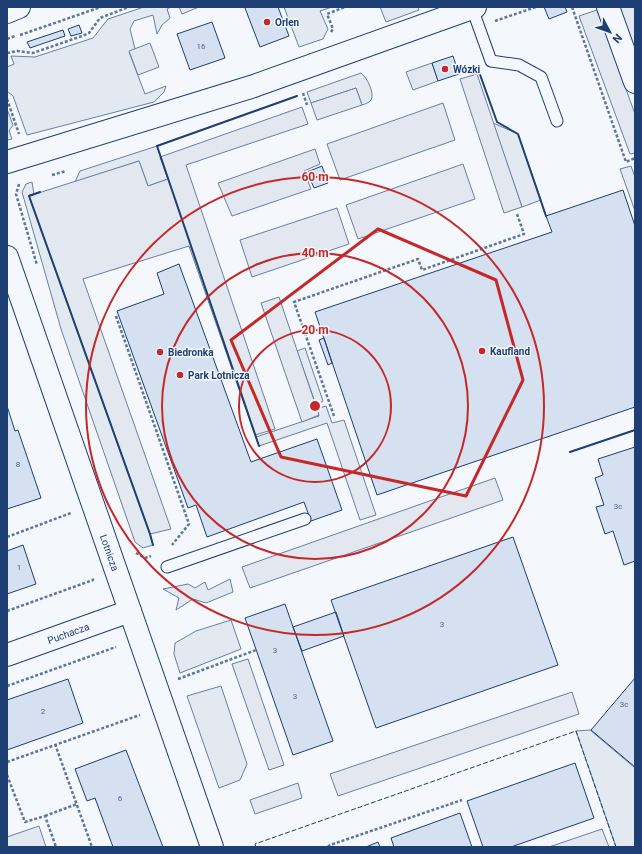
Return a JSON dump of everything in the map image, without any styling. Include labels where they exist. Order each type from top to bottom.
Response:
[{"type":"street","points":[[7,12],[19,7]]},
{"type":"street","points":[[7,162],[254,86],[473,7]]},
{"type":"street","points":[[608,7],[635,82]]},
{"type":"street","name":"Lotnicza","points":[[7,258],[212,847]]},
{"type":"street","name":"Puchacza","points":[[7,655],[130,611]]},
{"type":"lane","points":[[473,7],[491,61],[519,65],[541,77],[557,120]]},
{"type":"lane","points":[[167,567],[305,519]]},
{"type":"path","points":[[7,39],[101,7]]},
{"type":"path","points":[[7,53],[18,51],[33,53],[82,36],[89,33],[100,18],[129,7]]},
{"type":"path","points":[[572,7],[626,162],[635,158]]},
{"type":"path","points":[[302,89],[307,105]]},
{"type":"path","points":[[7,99],[20,137]]},
{"type":"path","points":[[334,416],[294,302],[418,259],[422,270],[524,234],[517,214]]},
{"type":"path","points":[[116,316],[189,524],[171,546]]},
{"type":"path","points":[[69,506],[73,519]]},
{"type":"path","points":[[7,537],[71,513]]},
{"type":"path","points":[[134,552],[145,558],[152,556]]},
{"type":"path","points":[[7,611],[93,580],[91,573]]},
{"type":"path","points":[[7,686],[116,647]]},
{"type":"path","points":[[174,681],[256,650]]},
{"type":"path","points":[[7,762],[140,715]]},
{"type":"path","points":[[55,744],[92,847]]},
{"type":"path","points":[[7,774],[25,822],[77,804]]},
{"type":"path","points":[[328,847],[330,845],[462,800]]},
{"type":"path","points":[[45,816],[56,847]]},
{"type":"highlighted area","points":[[378,229],[496,280],[523,380],[466,496],[281,457],[231,340]]},
{"type":"shaded area","points":[[144,7],[171,7],[167,9],[170,18],[162,25],[157,34],[153,15],[134,21],[130,29],[135,49],[129,52],[145,94],[166,86],[164,92],[154,102],[27,135],[13,96],[7,91],[7,67],[14,64],[11,56],[35,57],[93,38],[108,19]]},
{"type":"shaded area","points":[[179,7],[199,7],[182,14]]},
{"type":"shaded area","points":[[284,7],[332,7],[320,11],[328,29],[323,39],[299,47]]},
{"type":"shaded area","points":[[380,7],[418,7],[419,10],[386,22]]},
{"type":"shaded area","points":[[619,7],[635,7],[635,51]]},
{"type":"shaded area","points":[[597,10],[635,114],[635,153],[630,154],[579,16]]},
{"type":"shaded area","points":[[150,43],[159,67],[138,75],[129,51]]},
{"type":"shaded area","points":[[432,63],[438,81],[413,90],[406,72]]},
{"type":"shaded area","points":[[361,73],[366,78],[372,94],[371,100],[368,103],[362,105],[356,88],[311,103],[307,92]]},
{"type":"shaded area","points":[[477,74],[522,207],[504,213],[460,79]]},
{"type":"shaded area","points":[[356,88],[362,105],[317,120],[311,103]]},
{"type":"shaded area","points":[[443,103],[455,140],[340,180],[327,144]]},
{"type":"shaded area","points":[[302,107],[308,124],[186,165],[275,429],[255,435],[189,246],[83,279],[171,529],[150,534],[29,196],[139,161],[148,186],[168,179],[160,157]]},
{"type":"shaded area","points":[[7,109],[13,125],[9,131],[12,139],[7,140]]},
{"type":"shaded area","points":[[493,123],[518,134],[541,200],[522,207]]},
{"type":"shaded area","points":[[157,146],[168,179],[148,186],[139,161],[75,182],[80,171]]},
{"type":"shaded area","points":[[315,149],[320,164],[304,171],[311,189],[232,216],[218,183]]},
{"type":"shaded area","points":[[463,164],[475,199],[358,239],[346,205]]},
{"type":"shaded area","points":[[631,166],[635,177],[635,211],[620,169]]},
{"type":"shaded area","points":[[32,182],[34,194],[29,195],[153,545],[143,548],[135,542],[61,329],[22,192],[26,184]]},
{"type":"shaded area","points":[[337,208],[349,244],[252,277],[240,240]]},
{"type":"shaded area","points":[[279,297],[319,415],[302,422],[261,303]]},
{"type":"shaded area","points":[[305,348],[323,401],[316,405],[297,351]]},
{"type":"shaded area","points":[[326,406],[332,423],[344,420],[376,515],[360,520],[327,423],[259,446],[256,437],[319,416],[317,409]]},
{"type":"shaded area","points":[[495,478],[503,500],[250,588],[242,567]]},
{"type":"shaded area","points":[[230,579],[233,592],[206,603],[193,599],[176,610],[179,598],[163,589],[188,584],[195,588],[205,582],[208,590]]},
{"type":"shaded area","points":[[231,620],[241,649],[180,673],[174,654],[175,643],[196,631]]},
{"type":"shaded area","points":[[248,659],[284,765],[269,770],[232,664]]},
{"type":"shaded area","points":[[221,686],[247,764],[240,780],[219,788],[187,696]]},
{"type":"shaded area","points":[[572,692],[579,714],[338,796],[330,774]]},
{"type":"shaded area","points":[[590,730],[635,768],[635,847],[616,847],[576,731]]},
{"type":"shaded area","points":[[298,783],[302,798],[255,814],[250,800]]},
{"type":"shaded area","points":[[39,826],[46,847],[7,847],[7,837]]},
{"type":"shaded area","points":[[602,829],[609,847],[549,847]]},
{"type":"building","name":"Orlen","points":[[278,7],[289,36],[260,47],[245,8]]},
{"type":"building","points":[[544,7],[565,7],[567,12],[549,19]]},
{"type":"building","points":[[212,22],[225,58],[190,70],[177,34]]},
{"type":"building","points":[[79,25],[82,33],[71,36],[68,29]]},
{"type":"building","points":[[63,30],[65,36],[30,48],[27,42]]},
{"type":"building","name":"Wózki","points":[[453,56],[459,74],[438,81],[432,63]]},
{"type":"building","points":[[322,166],[328,183],[314,188],[307,172]]},
{"type":"building","name":"Kaufland","points":[[623,190],[635,226],[635,407],[377,495],[315,312],[552,232],[546,216]]},
{"type":"building","name":"Park Lotnicza","points":[[179,264],[251,462],[317,439],[342,510],[311,521],[304,502],[207,537],[196,505],[188,508],[117,311],[164,294],[157,273]]},
{"type":"building","points":[[324,338],[332,363],[328,365],[319,340]]},
{"type":"building","points":[[7,406],[15,431],[18,430],[41,498],[7,509]]},
{"type":"building","points":[[635,447],[635,561],[624,565],[613,531],[605,534],[596,507],[604,505],[595,478],[603,475],[598,459]]},
{"type":"building","points":[[513,537],[558,665],[376,728],[331,600]]},
{"type":"building","points":[[23,545],[36,584],[7,594],[7,551]]},
{"type":"building","points":[[285,604],[333,741],[293,755],[245,618]]},
{"type":"building","points":[[336,612],[344,636],[302,651],[293,627]]},
{"type":"building","points":[[635,678],[635,767],[591,730]]},
{"type":"building","points":[[68,679],[83,723],[7,750],[7,700]]},
{"type":"building","points":[[126,750],[163,847],[113,847],[95,798],[87,801],[75,769]]},
{"type":"building","points":[[575,763],[594,818],[511,847],[483,847],[467,801]]},
{"type":"building","points":[[460,813],[472,847],[394,847],[391,838]]},
{"type":"building","points":[[378,842],[380,847],[366,847]]},
{"type":"fence","points":[[256,847],[255,844],[576,731],[616,847]]},
{"type":"wall","points":[[478,69],[497,122],[518,134],[546,216]]},
{"type":"wall","points":[[259,446],[157,146],[297,96]]},
{"type":"wall","points":[[40,192],[29,196],[153,545]]},
{"type":"wall","points":[[570,452],[635,430]]},
{"type":"place","name":"Orlen","points":[[267,22]]},
{"type":"place","name":"Wózki","points":[[445,69]]},
{"type":"place","name":"Kaufland","points":[[482,351]]},
{"type":"place","name":"Biedronka","points":[[160,352]]},
{"type":"place","name":"Park Lotnicza","points":[[180,375]]}]
